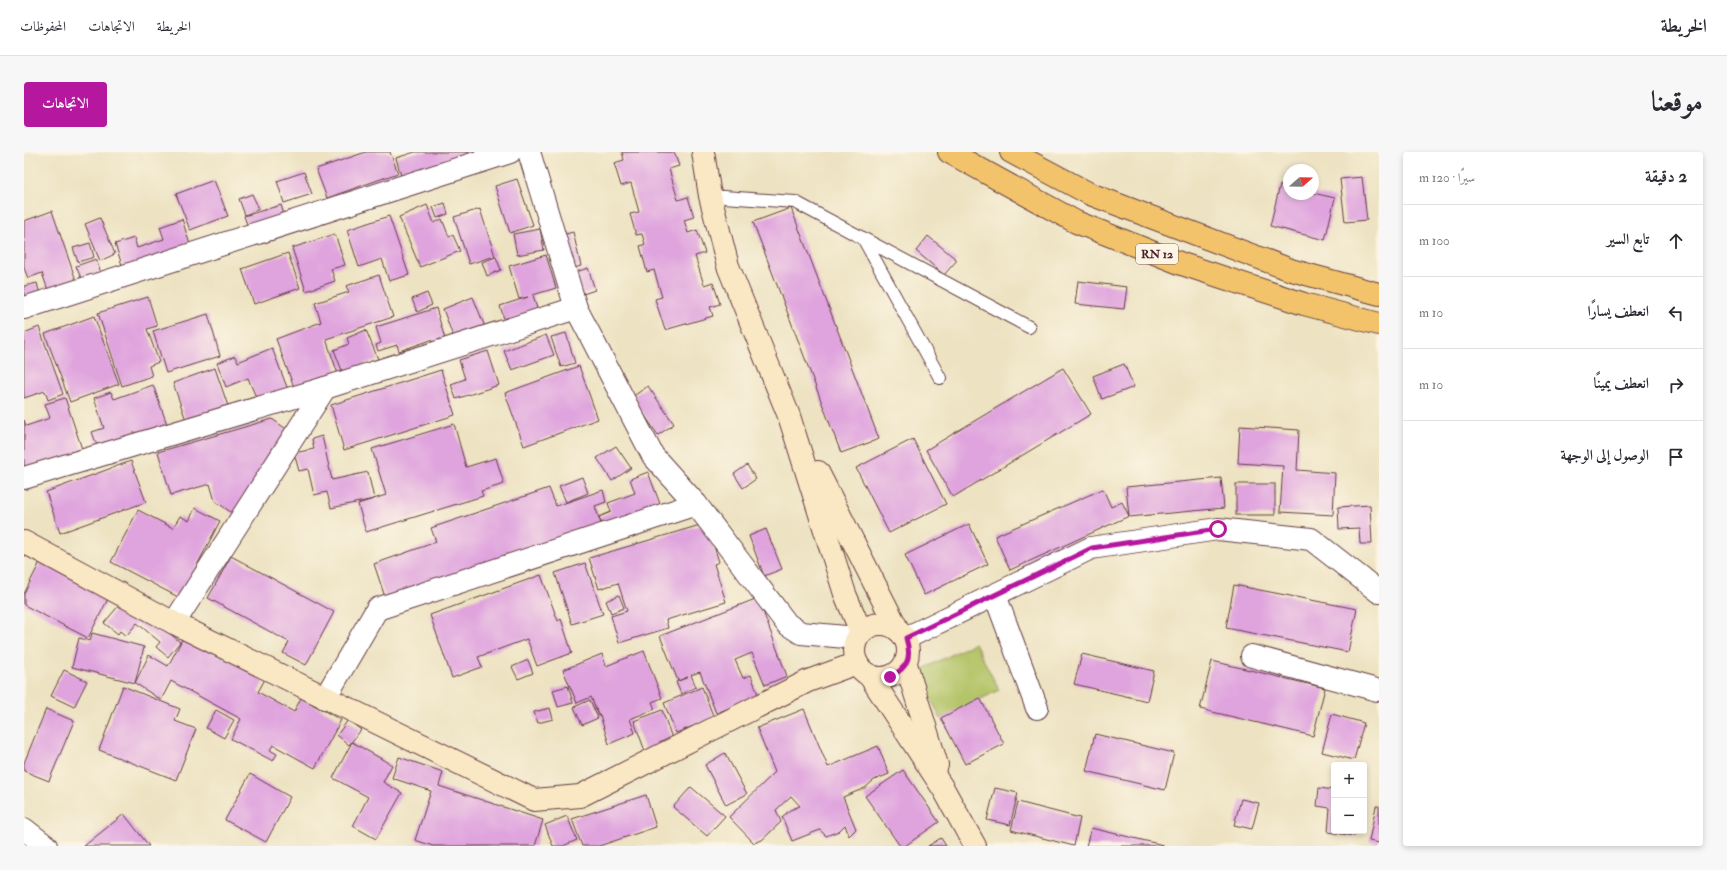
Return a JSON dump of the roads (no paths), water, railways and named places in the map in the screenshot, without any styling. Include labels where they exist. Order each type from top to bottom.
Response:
[{"type":"highway","name":"RN 12","points":[[949,152],[1076,222],[1182,264],[1304,304],[1379,324]]},
{"type":"highway","name":"RN 12","points":[[1011,152],[1090,194],[1292,270],[1379,294]]},
{"type":"main road","points":[[708,157],[710,196],[728,266],[789,416],[859,635]]},
{"type":"main road","points":[[24,542],[174,623],[534,800],[580,796],[808,681],[863,669],[879,678],[890,677],[899,673],[906,664],[909,656],[909,647],[789,416]]},
{"type":"main road","points":[[902,634],[886,624],[872,624],[859,635],[854,646],[854,655],[944,790],[975,846]]},
{"type":"main road","points":[[906,664],[944,790]]},
{"type":"street","points":[[24,308],[510,152]]},
{"type":"street","points":[[529,152],[576,308],[653,456],[696,504],[787,624],[801,633],[859,635]]},
{"type":"street","points":[[24,478],[325,388],[576,308]]},
{"type":"street","points":[[174,623],[325,388]]},
{"type":"street","points":[[325,698],[377,609],[696,504]]},
{"type":"street","points":[[902,634],[995,595],[1092,548],[1218,529],[1311,539],[1379,592]]},
{"type":"street","points":[[995,595],[1037,708]]},
{"type":"street","points":[[1252,656],[1378,692]]},
{"type":"street","points":[[24,829],[46,846]]},
{"type":"lane","points":[[710,196],[795,202],[1029,327]]},
{"type":"lane","points":[[863,238],[940,378]]}]
